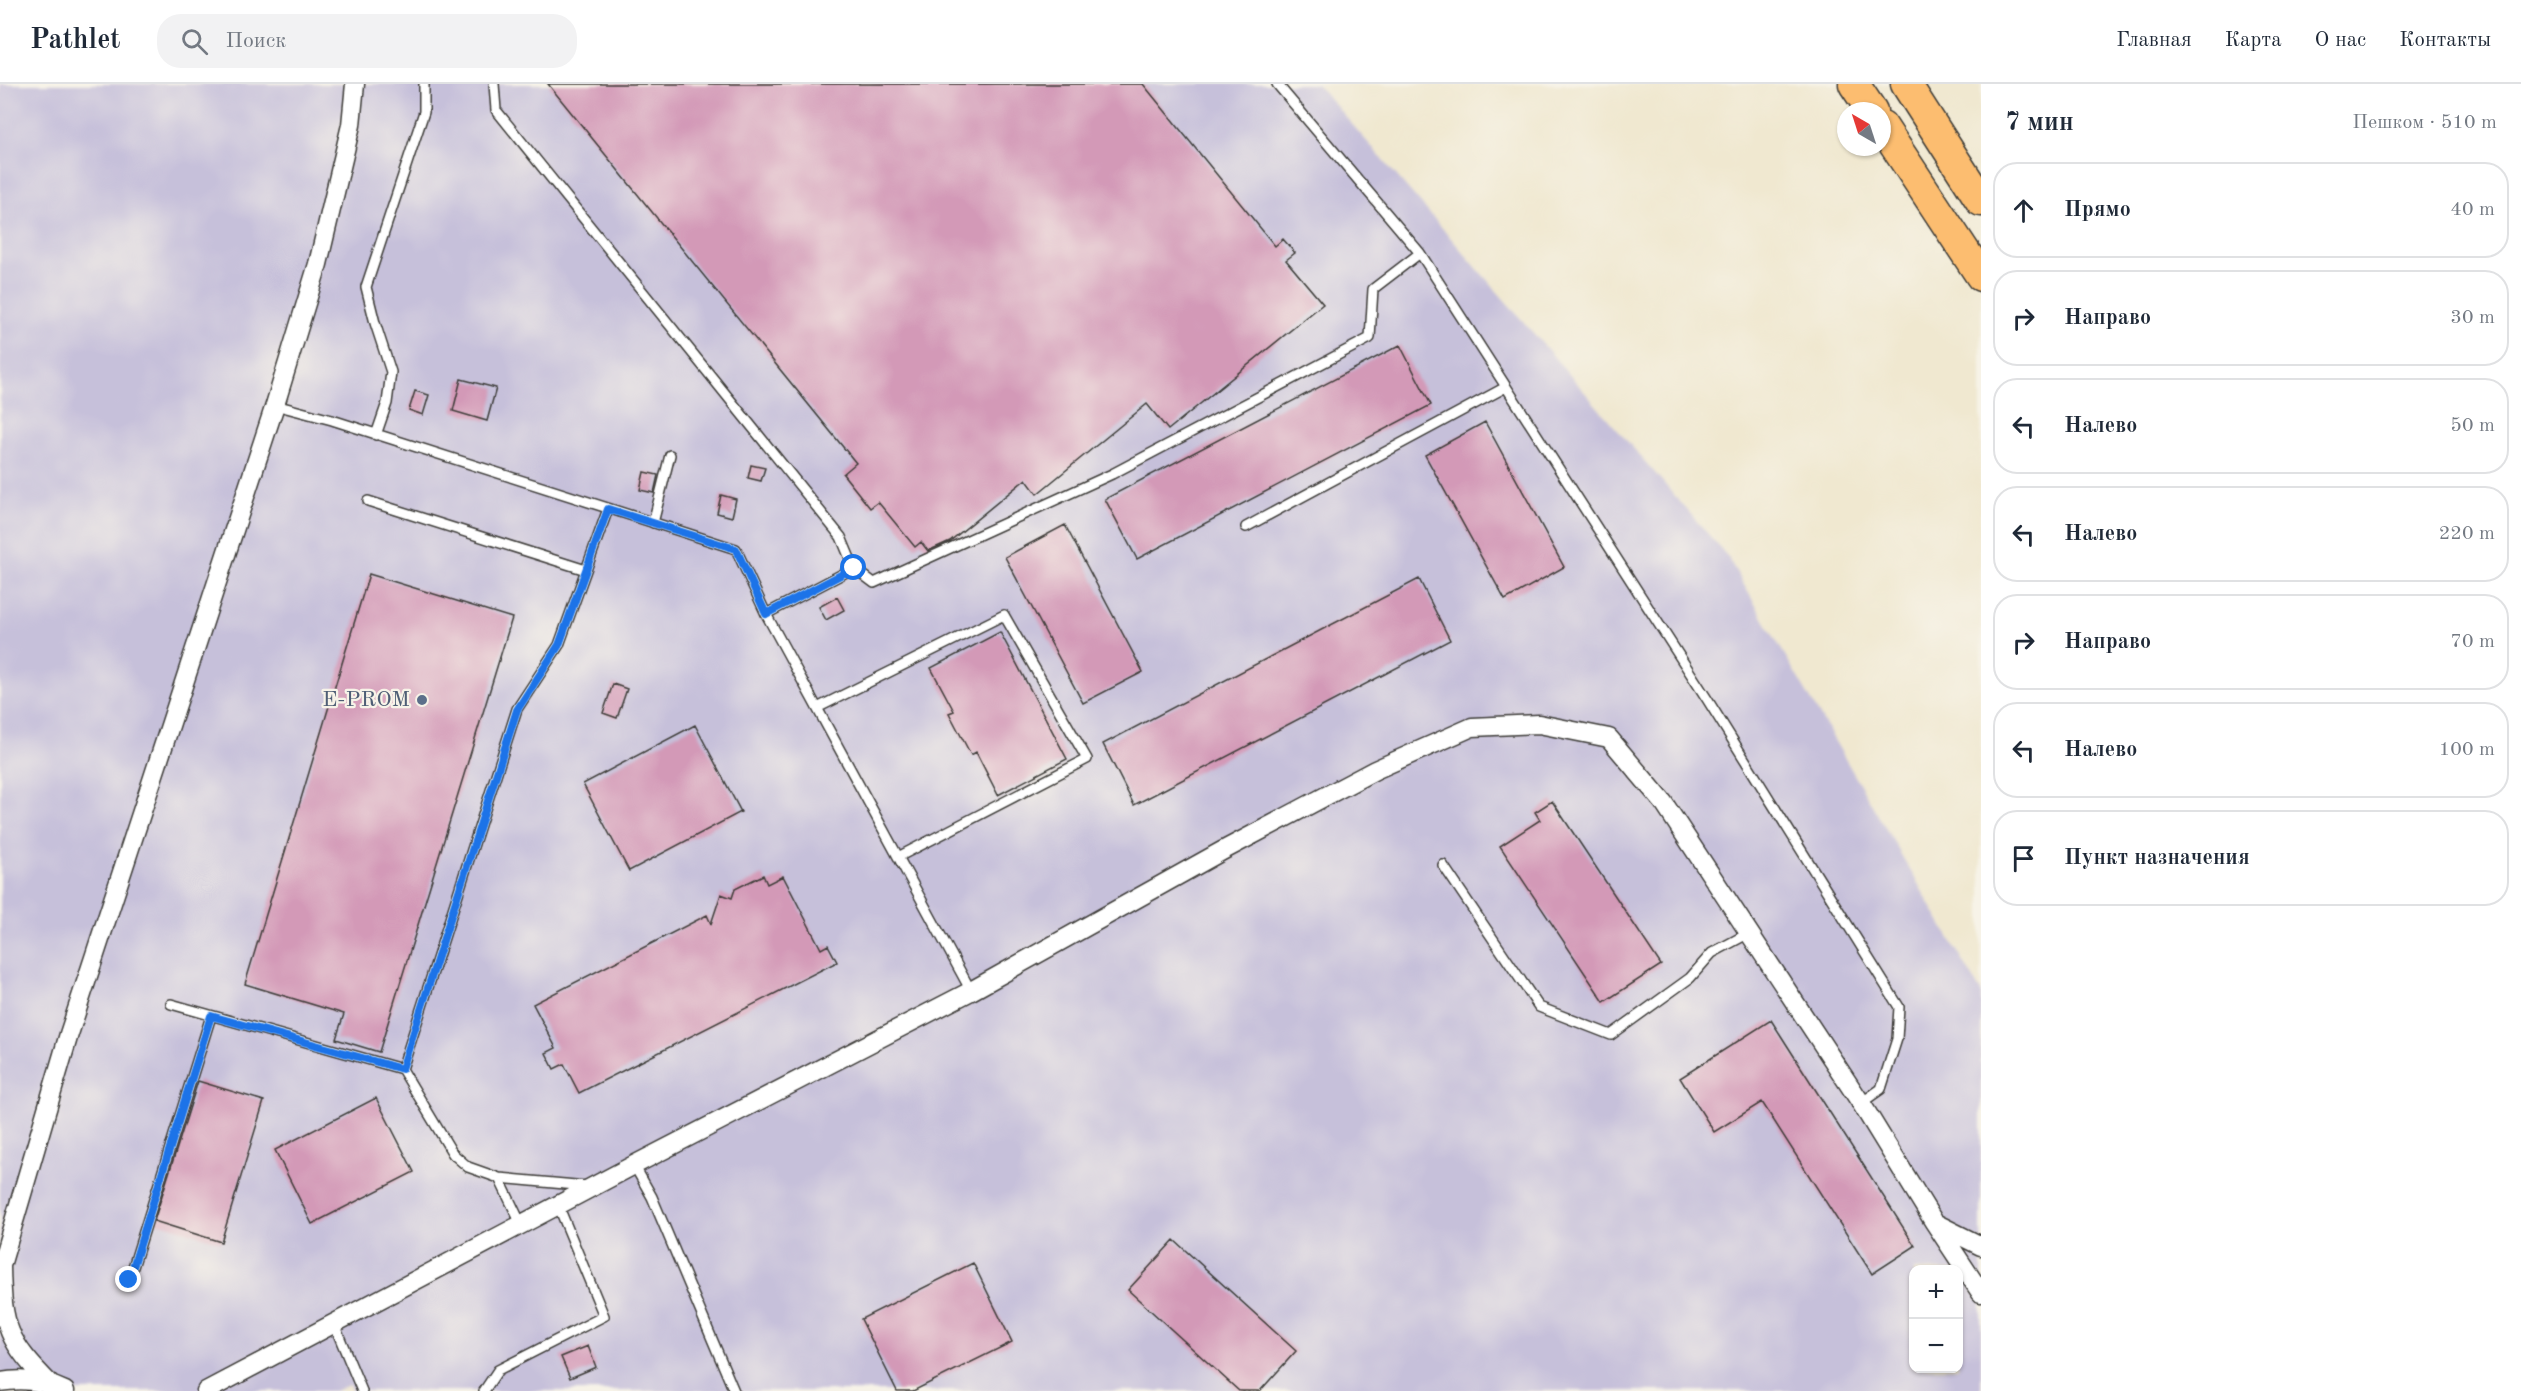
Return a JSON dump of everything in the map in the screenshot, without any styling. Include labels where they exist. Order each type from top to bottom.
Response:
[{"type":"highway","points":[[1854,84],[1866,102]]},
{"type":"highway","points":[[1906,84],[1981,201]]},
{"type":"highway","points":[[1891,140],[1981,276]]},
{"type":"street","points":[[58,1388],[31,1365],[16,1345],[4,1322],[1,1268],[69,1034],[275,405],[318,264],[351,125],[355,84]]},
{"type":"street","points":[[206,1391],[522,1226],[558,1204],[971,991],[1222,851],[1375,770],[1472,727],[1539,724],[1609,738],[1663,802],[1861,1103],[1934,1222],[1981,1293]]},
{"type":"street","points":[[1934,1222],[1981,1246]]},
{"type":"street","points":[[0,1382],[33,1381],[58,1388]]},
{"type":"lane","points":[[376,435],[387,403],[391,372],[366,287],[424,112],[424,84]]},
{"type":"lane","points":[[494,84],[496,110],[841,537],[854,568],[874,583],[1112,474],[1370,338],[1373,289],[1420,254]]},
{"type":"lane","points":[[1277,84],[1420,254],[1713,710],[1899,1007],[1897,1039],[1881,1089],[1861,1103]]},
{"type":"lane","points":[[1246,527],[1506,387]]},
{"type":"lane","points":[[275,405],[736,549],[766,614],[971,991]]},
{"type":"lane","points":[[653,523],[670,455]]},
{"type":"lane","points":[[368,501],[586,570]]},
{"type":"lane","points":[[402,1069],[517,710],[559,645],[608,509]]},
{"type":"lane","points":[[766,614],[854,568]]},
{"type":"lane","points":[[817,708],[1004,615],[1087,759],[898,857]]},
{"type":"lane","points":[[1443,865],[1539,1007],[1611,1035],[1690,978],[1712,953],[1749,933]]},
{"type":"lane","points":[[171,1004],[402,1069],[453,1154],[468,1167],[498,1178],[593,1186]]},
{"type":"lane","points":[[129,1280],[211,1016]]},
{"type":"lane","points":[[634,1165],[652,1197],[734,1391]]},
{"type":"lane","points":[[498,1178],[522,1226]]},
{"type":"lane","points":[[484,1391],[498,1370],[604,1316],[558,1204]]},
{"type":"lane","points":[[334,1324],[362,1391]]},
{"type":"shaded area","points":[[0,84],[1317,84],[1727,556],[1981,992],[1981,1391],[352,1391],[349,1385],[335,1391],[0,1391]]},
{"type":"building","points":[[548,84],[1143,84],[1275,246],[1283,239],[1295,253],[1286,260],[1323,304],[1168,430],[1147,404],[1037,494],[1026,479],[950,541],[928,551],[921,542],[915,547],[878,502],[870,508],[843,474],[856,463]]},
{"type":"building","points":[[1400,345],[1431,405],[1137,559],[1105,499]]},
{"type":"building","points":[[461,379],[496,388],[487,421],[453,411]]},
{"type":"building","points":[[415,391],[429,395],[423,415],[409,410]]},
{"type":"building","points":[[1485,422],[1564,567],[1505,600],[1425,455]]},
{"type":"building","points":[[751,465],[765,468],[761,481],[748,478]]},
{"type":"building","points":[[644,472],[658,475],[654,493],[640,490]]},
{"type":"building","points":[[721,495],[736,499],[732,517],[717,513]]},
{"type":"building","points":[[1065,525],[1143,672],[1083,703],[1005,557]]},
{"type":"building","points":[[369,574],[512,618],[379,1052],[336,1039],[344,1014],[245,984]]},
{"type":"building","points":[[1419,579],[1450,640],[1134,805],[1103,744]]},
{"type":"building","points":[[837,597],[844,610],[826,620],[819,607]]},
{"type":"building","points":[[1000,632],[1067,759],[998,795],[976,752],[971,755],[949,713],[954,711],[931,668]]},
{"type":"building","points":[[613,684],[627,689],[617,718],[603,713]]},
{"type":"building","points":[[695,725],[741,812],[629,871],[583,784]]},
{"type":"building","points":[[1552,801],[1661,965],[1604,1002],[1500,846],[1540,820],[1535,812]]},
{"type":"building","points":[[763,875],[767,884],[783,876],[821,949],[828,945],[837,962],[579,1093],[564,1064],[554,1069],[546,1053],[556,1048],[533,1004],[707,915],[711,924],[721,894],[732,898],[735,889]]},
{"type":"building","points":[[1771,1020],[1915,1246],[1872,1274],[1762,1102],[1714,1132],[1680,1078]]},
{"type":"building","points":[[198,1081],[264,1101],[221,1242],[154,1221]]},
{"type":"building","points":[[376,1098],[414,1172],[312,1224],[275,1150]]},
{"type":"building","points":[[1174,1240],[1296,1351],[1260,1391],[1239,1391],[1128,1290]]},
{"type":"building","points":[[973,1263],[1012,1342],[913,1391],[897,1391],[861,1319]]},
{"type":"building","points":[[588,1346],[596,1367],[570,1378],[561,1357]]},
{"type":"place","name":"E-PROM","points":[[422,700]]},
{"type":"route","points":[[129,1280],[211,1016],[402,1069],[517,710],[559,645],[608,509],[736,549],[766,614],[854,568]]}]
